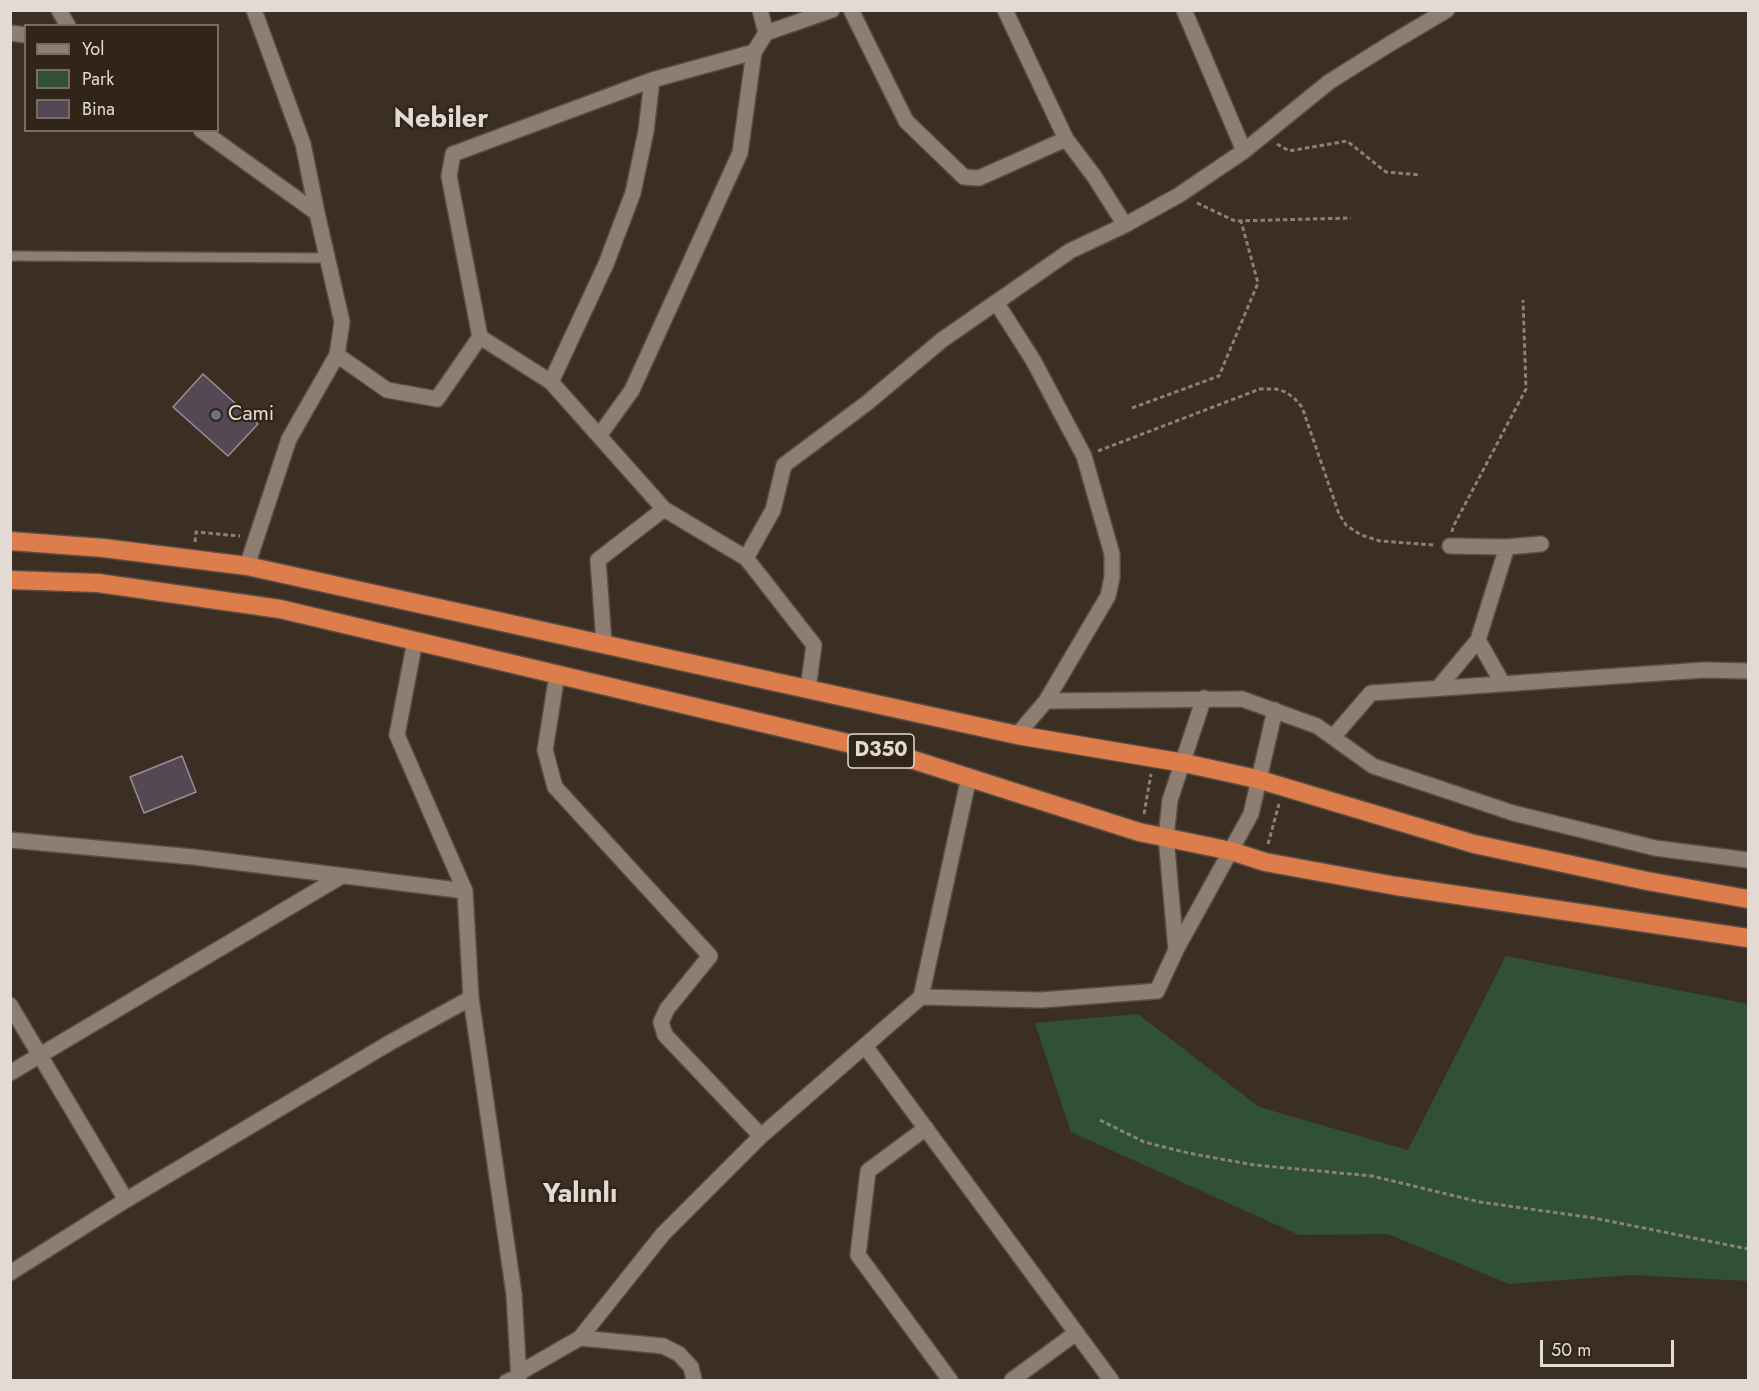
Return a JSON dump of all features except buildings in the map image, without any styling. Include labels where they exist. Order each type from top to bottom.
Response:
[{"type":"highway","name":"D350","points":[[10,541],[103,548],[247,566],[1017,735],[1184,763],[1257,779],[1474,844],[1647,881],[1749,898]]},
{"type":"highway","name":"D350","points":[[10,580],[98,583],[280,609],[898,755],[1139,832],[1231,851],[1265,862],[1407,888],[1749,938]]},
{"type":"street","points":[[59,10],[67,24]]},
{"type":"street","points":[[247,566],[289,439],[337,355],[342,322],[303,144],[254,10]]},
{"type":"street","points":[[760,10],[765,33]]},
{"type":"street","points":[[599,436],[632,390],[740,153],[754,52],[765,33],[832,10]]},
{"type":"street","points":[[851,10],[906,121],[964,177],[979,178],[1066,139]]},
{"type":"street","points":[[1005,10],[1066,139],[1094,176],[1125,225]]},
{"type":"street","points":[[1184,10],[1244,151]]},
{"type":"street","points":[[746,558],[773,510],[784,465],[867,403],[942,340],[1070,250],[1125,225],[1179,195],[1244,151],[1329,82],[1447,10]]},
{"type":"street","points":[[337,355],[387,390],[438,399],[480,338],[450,176],[453,154],[652,80],[754,52]]},
{"type":"street","points":[[551,382],[606,264],[633,193],[646,131],[652,80]]},
{"type":"street","points":[[204,132],[317,213]]},
{"type":"street","points":[[996,302],[1033,360],[1084,456],[1112,554],[1112,577],[1108,596],[1046,701],[1017,735]]},
{"type":"street","points":[[480,338],[551,382],[664,509],[746,558],[814,645],[808,689]]},
{"type":"street","points":[[604,643],[598,560],[664,509]]},
{"type":"street","points":[[1450,546],[1507,547],[1541,544]]},
{"type":"street","points":[[1438,688],[1478,640],[1507,547]]},
{"type":"street","points":[[1478,640],[1503,684]]},
{"type":"street","points":[[415,641],[397,735],[465,891],[471,998],[514,1294],[519,1377],[580,1338],[663,1234],[761,1136],[921,997],[969,777]]},
{"type":"street","points":[[1333,737],[1371,693],[1704,670],[1749,671]]},
{"type":"street","points":[[557,675],[545,750],[555,787],[710,956],[667,1009],[661,1022],[665,1035],[761,1136]]},
{"type":"street","points":[[1176,951],[1167,837],[1170,800],[1204,699]]},
{"type":"street","points":[[1046,701],[1242,699],[1317,726],[1373,765],[1513,813],[1655,848],[1749,860]]},
{"type":"street","points":[[921,997],[1041,1000],[1157,991],[1176,951],[1251,814],[1257,779],[1275,710]]},
{"type":"street","points":[[10,840],[194,857],[465,891]]},
{"type":"street","points":[[10,1073],[340,876]]},
{"type":"street","points":[[10,1273],[126,1200],[391,1042],[471,998]]},
{"type":"street","points":[[10,1005],[126,1200]]},
{"type":"street","points":[[865,1046],[1111,1380]]},
{"type":"street","points":[[926,1128],[868,1171],[858,1255],[951,1380]]},
{"type":"street","points":[[1012,1380],[1076,1333]]},
{"type":"street","points":[[580,1338],[663,1346],[679,1354],[691,1367],[694,1380]]},
{"type":"lane","points":[[10,256],[328,258]]},
{"type":"lane","points":[[504,1380],[519,1377]]},
{"type":"path","points":[[1263,136],[1288,151],[1347,141],[1386,172],[1421,175]]},
{"type":"path","points":[[1179,195],[1235,221],[1351,218]]},
{"type":"path","points":[[1132,408],[1219,376],[1258,283],[1240,220]]},
{"type":"path","points":[[1084,456],[1260,389],[1275,389],[1286,392],[1302,407],[1339,514],[1346,525],[1361,535],[1380,541],[1450,546],[1453,526],[1526,389],[1523,300]]},
{"type":"path","points":[[194,542],[196,532],[256,537]]},
{"type":"path","points":[[1139,832],[1156,758]]},
{"type":"path","points":[[1265,862],[1283,787]]},
{"type":"path","points":[[1100,1120],[1144,1142],[1188,1153],[1254,1166],[1372,1176],[1480,1202],[1593,1218],[1749,1249]]},
{"type":"green space","points":[[1506,956],[1748,1004],[1748,1281],[1631,1275],[1509,1284],[1388,1234],[1299,1235],[1071,1132],[1035,1023],[1138,1014],[1259,1107],[1408,1150]]},
{"type":"place","name":"Cami","points":[[216,415]]},
{"type":"district","name":"Nebiler","points":[[441,120]]},
{"type":"district","name":"Yalınlı","points":[[580,1195]]}]
